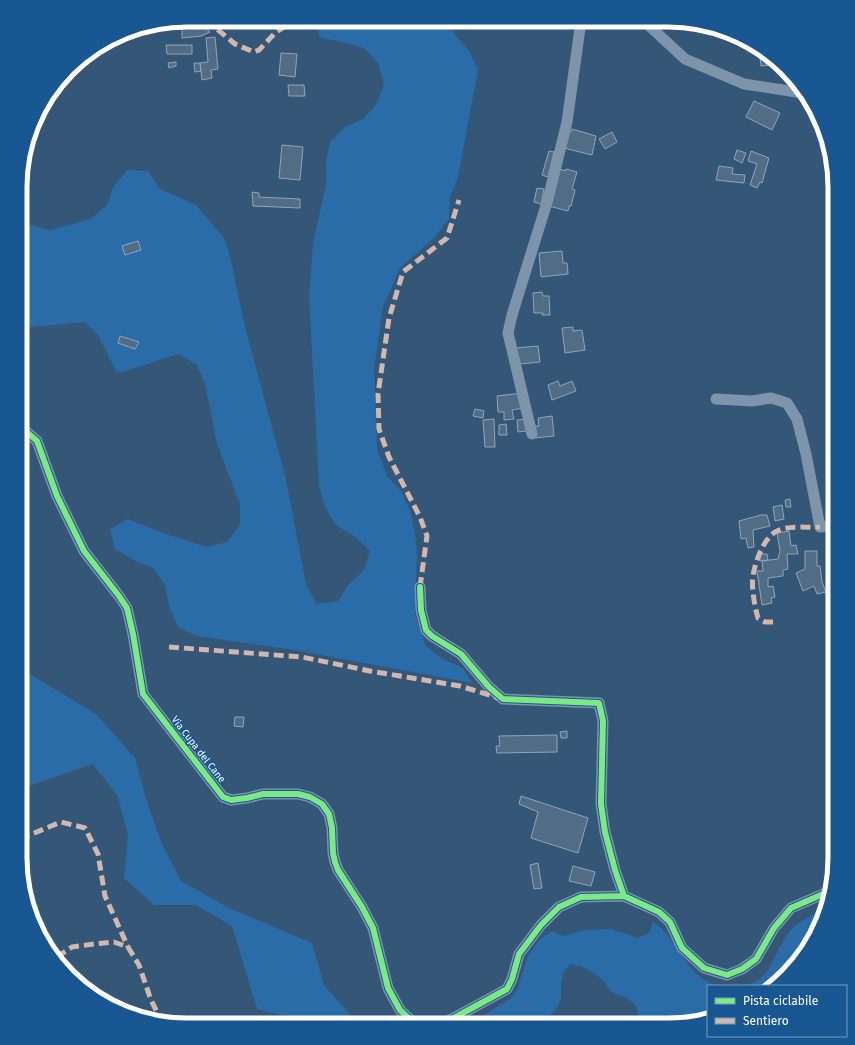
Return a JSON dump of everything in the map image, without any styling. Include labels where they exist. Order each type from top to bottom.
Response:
[{"type":"street","points":[[532,434],[508,333],[512,315],[548,199],[568,122],[580,27]]},
{"type":"street","points":[[650,27],[685,59],[744,84],[797,92]]},
{"type":"street","points":[[716,399],[752,402],[771,398],[786,403],[797,419],[806,454],[820,527],[828,526]]},
{"type":"street","name":"Via Cupa del Cane","points":[[27,432],[37,441],[57,496],[84,551],[127,608],[143,694],[223,797],[231,800],[263,794],[298,794],[310,797],[322,804],[329,814],[332,828],[334,862],[362,906],[373,928],[388,988],[400,1010],[408,1018]]},
{"type":"street","points":[[420,587],[421,610],[426,630],[432,636],[462,654],[489,687],[503,699],[538,702],[599,703],[603,722],[602,811],[605,832],[615,870],[624,896]]},
{"type":"street","points":[[454,1018],[507,989],[512,979],[519,954],[541,925],[559,907],[581,897],[624,896],[659,912],[670,922],[682,948],[704,968],[727,975],[742,969],[756,959],[774,928],[791,908],[824,894]]},
{"type":"shaded area","points":[[316,27],[452,27],[455,35],[469,51],[478,70],[458,177],[450,197],[449,219],[434,238],[400,268],[383,307],[374,369],[377,448],[387,476],[401,491],[410,511],[415,532],[417,553],[415,614],[426,646],[443,659],[463,668],[472,683],[294,650],[197,636],[178,627],[169,606],[165,585],[153,568],[133,560],[115,549],[110,529],[128,519],[166,534],[207,547],[227,542],[240,525],[240,504],[217,444],[205,384],[197,365],[179,354],[117,373],[98,335],[85,322],[27,327],[27,222],[30,225],[50,230],[91,219],[107,205],[114,186],[127,170],[148,171],[160,189],[196,205],[225,239],[231,260],[244,323],[286,479],[306,585],[317,604],[338,601],[349,584],[364,570],[370,551],[354,536],[336,525],[325,507],[319,486],[309,295],[313,243],[326,184],[326,162],[330,142],[345,127],[363,119],[377,103],[384,84],[378,63],[364,48],[321,38]]},
{"type":"shaded area","points":[[27,672],[96,714],[135,758],[147,802],[162,844],[181,881],[229,908],[312,943],[324,985],[353,1018],[286,1018],[282,1015],[257,1009],[232,926],[196,905],[154,905],[124,878],[128,836],[118,797],[93,764],[27,787]]},
{"type":"shaded area","points":[[818,913],[807,938],[781,971],[765,985],[746,985],[751,984],[766,973],[784,939],[794,927]]},
{"type":"shaded area","points":[[653,922],[669,937],[695,972],[703,979],[715,985],[707,985],[707,1013],[678,1018],[639,1018],[636,1005],[625,997],[611,992],[603,980],[592,972],[580,966],[571,964],[564,971],[561,985],[561,999],[555,1011],[547,1018],[480,1018],[511,998],[517,989],[528,956],[539,940],[552,931],[563,936],[585,930],[611,929],[637,938],[649,933]]},
{"type":"building","points":[[182,27],[204,27],[210,32],[201,36],[182,38]]},
{"type":"building","points":[[215,37],[218,69],[211,70],[212,78],[202,80],[200,63],[208,62],[206,38]]},
{"type":"building","points":[[166,45],[192,45],[192,54],[167,54]]},
{"type":"building","points":[[281,53],[297,54],[295,77],[279,75]]},
{"type":"building","points":[[760,56],[770,64],[761,66]]},
{"type":"building","points":[[176,62],[176,66],[169,68],[168,63]]},
{"type":"building","points":[[194,63],[200,63],[201,71],[195,72]]},
{"type":"building","points":[[288,85],[304,85],[305,96],[289,96]]},
{"type":"building","points":[[754,101],[780,113],[772,130],[746,117]]},
{"type":"building","points":[[572,129],[596,136],[592,155],[564,148],[568,131],[571,132]]},
{"type":"building","points":[[612,132],[617,142],[605,149],[599,139]]},
{"type":"building","points":[[282,145],[303,147],[300,180],[279,178]]},
{"type":"building","points":[[737,150],[746,153],[742,163],[734,159]]},
{"type":"building","points":[[549,151],[554,152],[548,177],[542,175]]},
{"type":"building","points":[[751,151],[769,158],[762,183],[760,182],[757,188],[750,185],[757,164],[748,161]]},
{"type":"building","points":[[719,166],[733,168],[732,174],[745,175],[744,183],[716,180]]},
{"type":"building","points":[[560,169],[577,172],[572,189],[575,190],[571,206],[569,206],[568,211],[549,206]]},
{"type":"building","points":[[537,188],[544,189],[541,204],[534,202]]},
{"type":"building","points":[[252,192],[259,193],[259,197],[300,199],[300,208],[253,206]]},
{"type":"building","points":[[138,241],[141,250],[125,255],[122,246]]},
{"type":"building","points":[[562,251],[563,263],[567,263],[568,274],[541,277],[539,253]]},
{"type":"building","points":[[542,292],[543,296],[549,296],[550,315],[534,313],[533,293]]},
{"type":"building","points":[[573,327],[573,331],[582,330],[585,350],[565,353],[562,328]]},
{"type":"building","points":[[120,336],[139,342],[135,349],[118,343]]},
{"type":"building","points":[[538,346],[540,362],[520,364],[515,348]]},
{"type":"building","points":[[558,381],[560,386],[572,381],[576,391],[552,400],[548,385]]},
{"type":"building","points":[[522,393],[524,408],[512,410],[514,419],[504,420],[504,412],[498,412],[497,396]]},
{"type":"building","points":[[475,409],[484,411],[483,418],[473,416]]},
{"type":"building","points":[[552,416],[554,436],[535,438],[533,426],[539,426],[538,418]]},
{"type":"building","points":[[494,419],[495,447],[485,447],[483,420]]},
{"type":"building","points":[[525,419],[527,431],[518,432],[517,420]]},
{"type":"building","points":[[506,424],[507,435],[499,435],[499,425]]},
{"type":"building","points":[[790,499],[791,507],[786,507],[785,500]]},
{"type":"building","points":[[782,505],[784,519],[775,521],[773,507]]},
{"type":"building","points":[[761,515],[767,515],[770,526],[753,530],[754,547],[748,548],[746,538],[741,539],[739,521]]},
{"type":"building","points":[[789,531],[791,546],[796,545],[798,554],[787,554],[788,569],[783,570],[783,576],[768,578],[768,587],[773,586],[775,597],[771,598],[772,603],[762,605],[757,571],[763,571],[762,561],[778,559],[780,551],[777,533]]},
{"type":"building","points":[[805,551],[817,551],[817,566],[820,566],[822,582],[826,592],[817,594],[814,586],[803,591],[796,573],[805,569]]},
{"type":"building","points":[[760,554],[767,554],[768,560],[760,561]]},
{"type":"building","points":[[235,717],[244,717],[243,727],[234,726]]},
{"type":"building","points":[[567,731],[567,738],[561,738],[560,732]]},
{"type":"building","points":[[557,735],[557,752],[497,753],[496,746],[500,746],[499,736]]},
{"type":"building","points":[[521,796],[588,818],[578,853],[531,838],[538,812],[519,804]]},
{"type":"building","points":[[538,863],[542,888],[534,889],[530,865]]},
{"type":"building","points":[[573,866],[595,872],[591,886],[569,881]]},
{"type":"marked path","points":[[214,27],[235,44],[254,52],[259,50],[276,32],[284,27]]},
{"type":"marked path","points":[[420,587],[427,536],[420,517],[389,457],[379,429],[378,394],[389,318],[403,272],[447,238],[459,200]]},
{"type":"marked path","points":[[773,622],[765,622],[758,618],[755,603],[753,576],[761,550],[772,534],[782,529],[792,527],[820,527]]},
{"type":"marked path","points":[[169,647],[302,657],[370,671],[460,686],[499,698]]},
{"type":"marked path","points":[[27,836],[61,822],[85,828],[98,854],[105,896],[128,947]]},
{"type":"marked path","points":[[60,955],[72,947],[94,944],[114,942],[128,947],[139,965],[151,1000],[159,1016]]},
{"type":"cycle path","points":[[27,432],[37,441],[57,496],[84,551],[127,608],[143,694],[223,797],[231,800],[263,794],[298,794],[310,797],[322,804],[329,814],[332,828],[333,853],[338,870],[362,907],[373,928],[388,988],[400,1010],[409,1018]]},
{"type":"cycle path","points":[[420,587],[421,610],[426,630],[432,636],[461,654],[489,687],[503,699],[599,703],[603,721],[601,804],[605,832],[615,870],[624,896]]},
{"type":"cycle path","points":[[454,1018],[507,989],[512,979],[519,954],[541,925],[559,907],[581,897],[624,896],[659,912],[670,922],[682,948],[704,968],[727,975],[742,969],[756,959],[774,928],[791,908],[824,894]]}]
